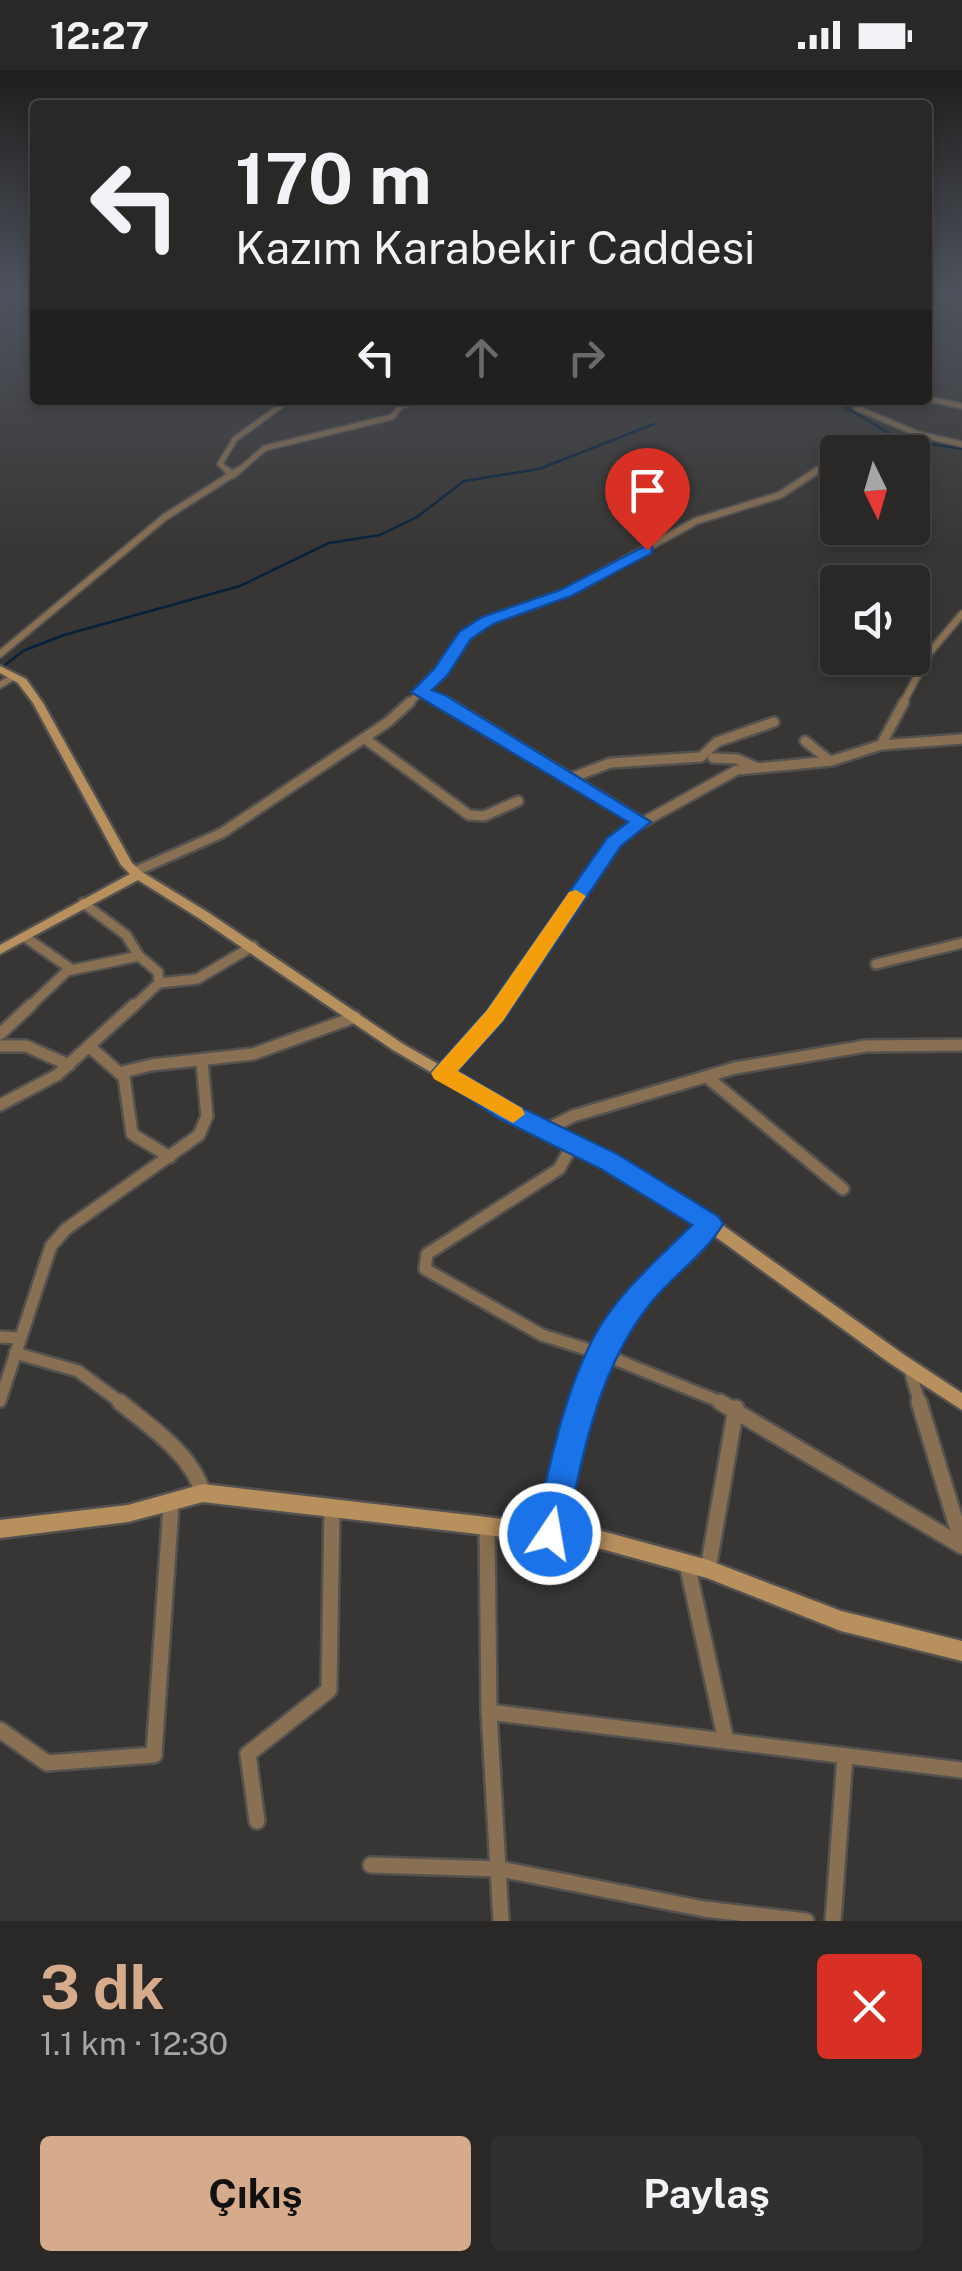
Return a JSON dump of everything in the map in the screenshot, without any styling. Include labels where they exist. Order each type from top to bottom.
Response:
[{"type":"street","points":[[932,400],[962,406]]},
{"type":"street","points":[[233,475],[220,464],[241,430],[285,405]]},
{"type":"street","points":[[0,654],[165,516],[233,475],[270,445],[392,417],[405,405]]},
{"type":"street","points":[[856,405],[886,422],[962,444]]},
{"type":"street","points":[[0,950],[136,873],[222,833],[364,738],[420,692],[441,672],[465,635],[488,620],[566,593],[696,521],[780,495],[820,469]]},
{"type":"street","points":[[881,745],[930,652],[962,614]]},
{"type":"street","points":[[4,675],[38,703],[136,873],[443,1073],[610,1162],[710,1224],[910,1370],[962,1402]]},
{"type":"street","points":[[420,692],[439,698],[641,822]]},
{"type":"street","points":[[711,756],[717,742],[774,722]]},
{"type":"street","points":[[364,738],[470,815],[484,816],[518,801]]},
{"type":"street","points":[[443,1073],[495,1016],[614,842],[641,822],[689,799],[731,772],[831,761],[881,745],[962,739]]},
{"type":"street","points":[[804,741],[831,761]]},
{"type":"street","points":[[568,779],[610,763],[711,756],[736,759],[759,768]]},
{"type":"street","points":[[711,756],[731,772]]},
{"type":"street","points":[[84,903],[126,935],[139,956],[158,972],[159,983]]},
{"type":"street","points":[[25,938],[71,969]]},
{"type":"street","points":[[876,964],[962,943]]},
{"type":"street","points":[[0,1105],[70,1065],[159,983],[180,984],[201,978],[253,946]]},
{"type":"street","points":[[0,1034],[71,969],[139,956]]},
{"type":"street","points":[[123,1072],[140,1066],[240,1057],[355,1017]]},
{"type":"street","points":[[545,1130],[573,1116],[707,1076],[866,1046],[962,1045]]},
{"type":"street","points":[[0,1046],[26,1046],[70,1065]]},
{"type":"street","points":[[91,1048],[123,1072],[130,1089],[128,1117],[132,1134],[170,1157]]},
{"type":"street","points":[[0,1400],[55,1240],[192,1142],[206,1122],[202,1062]]},
{"type":"street","points":[[707,1076],[843,1189]]},
{"type":"street","points":[[573,1144],[558,1169],[427,1254],[424,1266],[428,1272],[542,1336],[602,1354],[736,1408],[962,1544]]},
{"type":"street","points":[[550,1534],[570,1445],[607,1340],[642,1293],[710,1224]]},
{"type":"street","points":[[0,1337],[19,1338]]},
{"type":"street","points":[[15,1353],[78,1370],[99,1384],[178,1451],[198,1476],[203,1493]]},
{"type":"street","points":[[910,1370],[962,1544]]},
{"type":"street","points":[[726,1741],[697,1566],[736,1408]]},
{"type":"street","points":[[0,1529],[82,1522],[171,1505],[203,1493],[598,1540],[697,1566],[841,1622],[962,1651]]},
{"type":"street","points":[[0,1730],[47,1763],[154,1754],[171,1505]]},
{"type":"street","points":[[257,1821],[248,1754],[329,1690],[332,1507]]},
{"type":"street","points":[[487,1526],[489,1712],[501,1921]]},
{"type":"street","points":[[489,1712],[962,1770]]},
{"type":"street","points":[[833,1921],[845,1756]]},
{"type":"street","points":[[371,1864],[500,1869],[704,1909],[806,1921]]},
{"type":"waterway","points":[[841,405],[899,439],[962,449]]},
{"type":"waterway","points":[[0,669],[23,651],[64,635],[240,586],[329,543],[380,535],[417,517],[464,481],[539,469],[654,424]]},
{"type":"slow traffic","points":[[513,1114],[443,1073],[495,1016],[576,896]]},
{"type":"route","points":[[550,1534],[570,1445],[607,1340],[642,1293],[710,1224],[610,1162],[507,1112],[443,1073],[495,1016],[614,842],[641,822],[439,698],[420,692],[441,672],[465,635],[488,620],[566,593],[647,550]]}]
